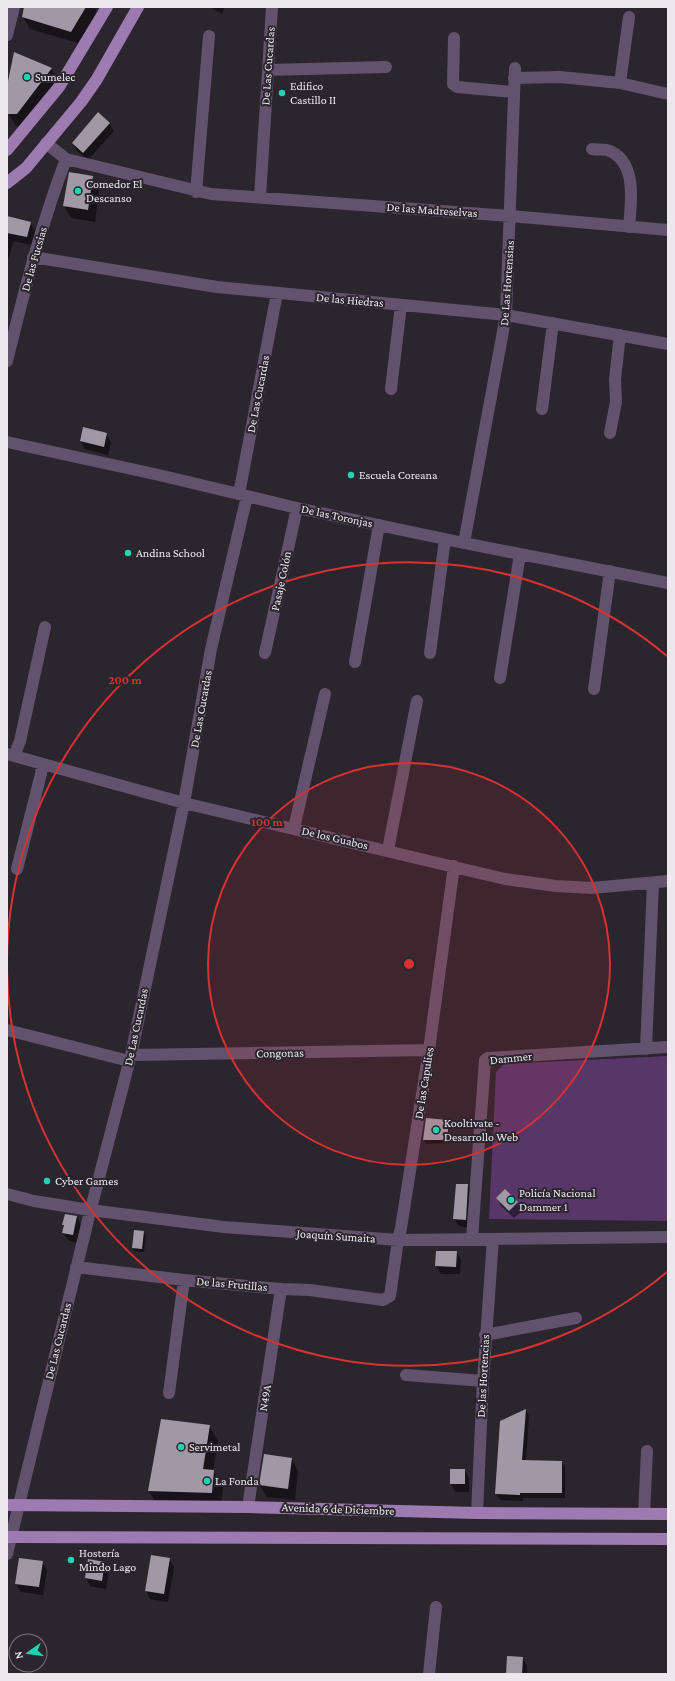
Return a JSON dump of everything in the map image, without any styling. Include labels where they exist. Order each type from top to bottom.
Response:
[{"type":"main road","points":[[9,145],[59,87],[107,7]]},
{"type":"main road","points":[[7,183],[26,168],[81,102],[97,79],[138,7]]},
{"type":"main road","name":"Avenida 6 de Diciembre","points":[[13,1505],[248,1507],[477,1513],[668,1514]]},
{"type":"main road","points":[[9,1537],[668,1539]]},
{"type":"street","points":[[7,36],[14,7]]},
{"type":"street","name":"De Las Cucardas","points":[[260,197],[272,7]]},
{"type":"street","points":[[629,16],[620,83],[668,94]]},
{"type":"street","points":[[196,192],[209,36]]},
{"type":"street","points":[[454,38],[453,84],[457,87],[514,92]]},
{"type":"street","points":[[268,70],[386,67]]},
{"type":"street","name":"De Las Hortensias","points":[[464,543],[506,315],[511,216],[515,73],[620,83]]},
{"type":"street","points":[[46,143],[66,159]]},
{"type":"street","points":[[592,149],[607,150],[615,154],[626,167],[632,187],[629,227]]},
{"type":"street","name":"De las Madreselvas","points":[[66,159],[196,192],[511,216],[668,230]]},
{"type":"street","name":"De las Fucsias","points":[[7,361],[9,348],[33,257],[66,159]]},
{"type":"street","name":"De las Hiedras","points":[[33,257],[217,287],[506,315],[668,344]]},
{"type":"street","name":"De Las Cucardas","points":[[7,1554],[13,1505],[130,1058],[184,802],[212,649],[243,495],[277,293]]},
{"type":"street","points":[[391,389],[401,305]]},
{"type":"street","points":[[542,409],[553,323]]},
{"type":"street","points":[[610,433],[616,402],[615,379],[620,335]]},
{"type":"street","name":"De las Toronjas","points":[[7,442],[159,475],[297,508],[464,543],[668,583]]},
{"type":"street","name":"Pasaje Colón","points":[[265,653],[297,508]]},
{"type":"street","points":[[355,662],[379,525]]},
{"type":"street","points":[[430,653],[445,539]]},
{"type":"street","points":[[500,678],[520,554]]},
{"type":"street","points":[[594,689],[610,571]]},
{"type":"street","points":[[10,755],[20,741],[45,627]]},
{"type":"street","points":[[294,828],[325,694]]},
{"type":"street","points":[[388,850],[417,701]]},
{"type":"street","name":"De los Guabos","points":[[10,755],[184,802],[505,878],[556,886],[592,888],[668,881]]},
{"type":"street","points":[[17,870],[41,774],[42,764]]},
{"type":"street","name":"De las Capulies","points":[[387,1299],[390,1296],[429,1050],[454,866]]},
{"type":"street","points":[[646,1049],[653,883]]},
{"type":"street","name":"Congonas","points":[[7,1030],[130,1058],[429,1050]]},
{"type":"street","name":"Dammer","points":[[472,1239],[485,1060],[488,1058],[668,1047]]},
{"type":"street","name":"Joaquín Sumaita","points":[[7,1194],[34,1201],[90,1210],[224,1227],[398,1240],[668,1237]]},
{"type":"street","name":"De las Hortencias","points":[[477,1513],[485,1335],[493,1239]]},
{"type":"street","name":"De las Frutillas","points":[[76,1267],[184,1280],[282,1289],[310,1290],[384,1300],[387,1299]]},
{"type":"street","points":[[169,1393],[184,1280]]},
{"type":"street","name":"N49A","points":[[248,1507],[282,1289]]},
{"type":"street","points":[[485,1335],[576,1318]]},
{"type":"street","points":[[406,1375],[483,1381]]},
{"type":"street","points":[[644,1514],[647,1451]]},
{"type":"street","points":[[429,1674],[436,1607]]},
{"type":"shaded area","points":[[668,1056],[668,1221],[489,1219],[496,1072],[504,1064]]},
{"type":"building","points":[[24,7],[86,7],[71,32],[22,17]]},
{"type":"building","name":"Sumelec","points":[[14,52],[52,68],[17,114],[7,114],[7,86]]},
{"type":"building","points":[[98,112],[110,123],[83,153],[72,143]]},
{"type":"building","name":"Comedor El Descanso","points":[[69,172],[93,176],[88,210],[63,206]]},
{"type":"building","points":[[7,216],[31,222],[27,237],[7,233]]},
{"type":"building","points":[[83,427],[107,433],[104,447],[80,441]]},
{"type":"building","name":"Kooltivate - Desarrollo Web","points":[[426,1118],[448,1120],[448,1140],[423,1140]]},
{"type":"building","points":[[456,1184],[468,1184],[466,1220],[453,1219]]},
{"type":"building","name":"Policía Nacional Dammer 1","points":[[505,1189],[518,1202],[509,1211],[496,1198]]},
{"type":"building","points":[[65,1214],[77,1216],[73,1235],[62,1233],[64,1225],[62,1225]]},
{"type":"building","points":[[134,1230],[144,1231],[142,1249],[132,1248]]},
{"type":"building","points":[[436,1251],[457,1251],[456,1267],[435,1266]]},
{"type":"building","points":[[526,1409],[522,1460],[562,1461],[562,1493],[520,1493],[520,1495],[495,1494],[500,1421]]},
{"type":"building","name":"Servimetal","points":[[161,1419],[210,1425],[203,1469],[214,1470],[212,1493],[148,1491]]},
{"type":"building","points":[[264,1454],[292,1458],[288,1489],[259,1485]]},
{"type":"building","points":[[450,1469],[465,1469],[465,1484],[450,1484]]},
{"type":"building","points":[[151,1555],[170,1558],[164,1594],[145,1591]]},
{"type":"building","points":[[19,1558],[43,1561],[39,1587],[15,1584]]},
{"type":"building","points":[[88,1559],[105,1562],[102,1581],[85,1578]]},
{"type":"building","points":[[507,1656],[523,1657],[522,1674],[506,1674]]},
{"type":"place","name":"Sumelec","points":[[27,77]]},
{"type":"place","name":"Edifico Castillo II","points":[[282,93]]},
{"type":"place","name":"Comedor El Descanso","points":[[78,191]]},
{"type":"place","name":"Escuela Coreana","points":[[351,475]]},
{"type":"place","name":"Andina School","points":[[128,553]]},
{"type":"place","name":"Kooltivate - Desarrollo Web","points":[[436,1130]]},
{"type":"place","name":"Cyber Games","points":[[47,1181]]},
{"type":"place","name":"Policía Nacional Dammer 1","points":[[511,1200]]},
{"type":"place","name":"Servimetal","points":[[181,1447]]},
{"type":"place","name":"La Fonda","points":[[207,1481]]},
{"type":"place","name":"Hostería Mindo Lago","points":[[71,1560]]}]
